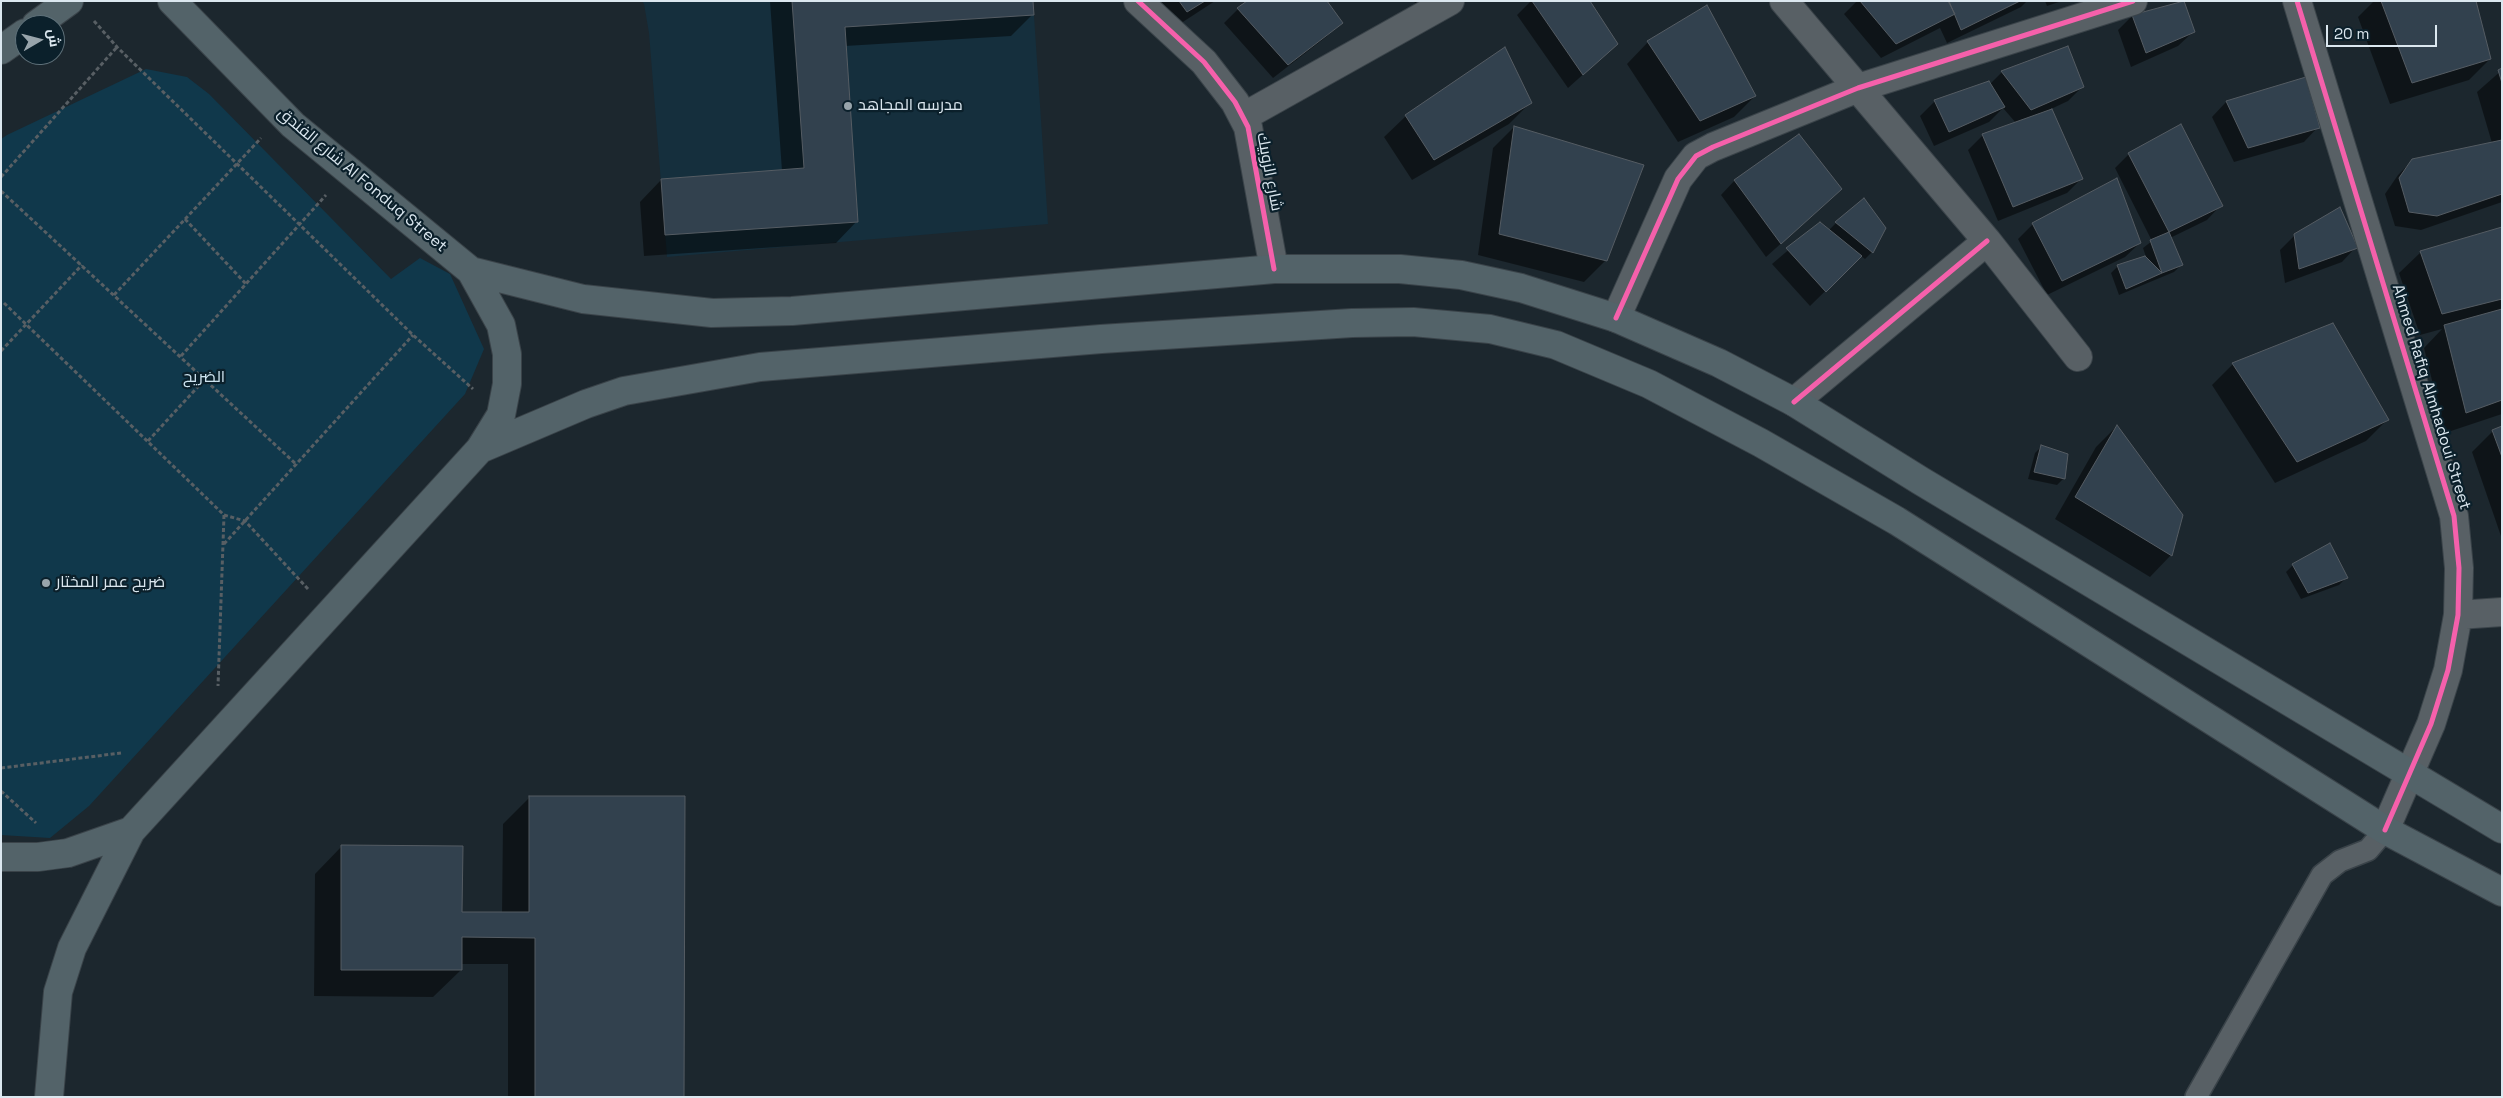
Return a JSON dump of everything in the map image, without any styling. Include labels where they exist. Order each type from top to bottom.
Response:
[{"type":"main road","name":"شارع الفندق Al Fonduq Street","points":[[172,1],[283,114],[471,272]]},
{"type":"main road","points":[[61,15],[78,8]]},
{"type":"main road","points":[[1,50],[15,40]]},
{"type":"main road","points":[[471,272],[583,299],[712,312],[792,311],[1274,269],[1400,269],[1461,275],[1521,288],[1616,318],[1719,363],[1794,402],[2502,830]]},
{"type":"main road","points":[[49,1097],[58,992],[72,948],[131,831],[480,449],[501,414],[507,384],[507,354],[501,325],[471,272]]},
{"type":"main road","points":[[480,449],[586,404],[624,391],[760,367],[1101,339],[1352,322],[1413,322],[1490,329],[1556,345],[1649,384],[1761,443],[1897,521],[2385,830],[2502,892]]},
{"type":"main road","points":[[1,857],[38,857],[68,853],[131,831]]},
{"type":"street","name":"شارع الزوبيك","points":[[1138,1],[1204,62],[1235,102],[1243,117],[1248,127],[1256,160],[1274,269]]},
{"type":"street","points":[[1243,117],[1450,1]]},
{"type":"street","points":[[1784,1],[1987,241],[2078,357]]},
{"type":"street","points":[[1616,318],[1678,179],[1696,156],[1713,147],[1858,88],[2133,1]]},
{"type":"street","name":"Ahmed Rafiq Almhadoui Street","points":[[2297,1],[2454,516],[2459,568],[2458,615],[2448,670],[2410,775],[2385,830]]},
{"type":"street","points":[[1794,402],[1987,241]]},
{"type":"street","points":[[2458,615],[2502,612]]},
{"type":"lane","points":[[2196,1097],[2322,875],[2332,865],[2368,850],[2385,830]]},
{"type":"path","points":[[78,8],[413,335],[501,414]]},
{"type":"path","points":[[1,177],[117,47]]},
{"type":"path","points":[[114,295],[283,114]]},
{"type":"path","points":[[181,356],[348,170]]},
{"type":"path","points":[[1,191],[296,464]]},
{"type":"path","points":[[185,219],[246,284]]},
{"type":"path","points":[[1,351],[82,265]]},
{"type":"path","points":[[4,303],[224,515],[245,521],[330,613]]},
{"type":"path","points":[[224,545],[413,335]]},
{"type":"path","points":[[148,441],[205,379]]},
{"type":"path","points":[[216,738],[224,515]]},
{"type":"path","points":[[1,768],[121,753]]},
{"type":"shaded area","name":"مدرسه المجاهد","points":[[642,1],[1033,1],[1048,224],[667,257],[649,33]]},
{"type":"green space","name":"الضريح","points":[[146,69],[187,77],[209,94],[391,279],[420,258],[450,274],[484,349],[465,394],[89,806],[50,838],[1,835],[1,139]]},
{"type":"building","points":[[792,1],[1033,1],[1034,15],[845,27],[858,222],[665,235],[661,179],[804,168]]},
{"type":"building","points":[[1179,1],[1205,1],[1187,12]]},
{"type":"building","points":[[1247,1],[1327,1],[1343,23],[1288,65],[1237,8]]},
{"type":"building","points":[[1532,1],[1590,1],[1618,44],[1583,75]]},
{"type":"building","points":[[1860,1],[1948,1],[1955,14],[1896,44]]},
{"type":"building","points":[[1949,1],[2020,1],[1961,30]]},
{"type":"building","points":[[2184,1],[2195,32],[2146,53],[2132,15]]},
{"type":"building","points":[[2381,1],[2476,1],[2491,59],[2412,83]]},
{"type":"building","points":[[1707,5],[1756,96],[1700,121],[1647,41]]},
{"type":"building","points":[[2068,46],[2084,87],[2031,110],[2001,71]]},
{"type":"building","points":[[1505,47],[1532,103],[1434,160],[1405,115]]},
{"type":"building","points":[[2502,68],[2502,83],[2498,70]]},
{"type":"building","points":[[2306,77],[2320,128],[2248,148],[2226,101]]},
{"type":"building","points":[[1989,81],[2005,107],[1949,132],[1934,100]]},
{"type":"building","points":[[2052,109],[2083,179],[2013,207],[1982,134]]},
{"type":"building","points":[[2181,124],[2223,206],[2169,232],[2128,153]]},
{"type":"building","points":[[1514,126],[1644,165],[1607,261],[1499,234]]},
{"type":"building","points":[[1799,134],[1842,189],[1781,244],[1734,180]]},
{"type":"building","points":[[2502,140],[2502,194],[2437,216],[2409,212],[2399,178],[2412,159]]},
{"type":"building","points":[[2117,178],[2141,243],[2062,281],[2032,223]]},
{"type":"building","points":[[1864,198],[1886,228],[1873,253],[1835,222]]},
{"type":"building","points":[[2340,207],[2358,248],[2299,269],[2294,234]]},
{"type":"building","points":[[1820,222],[1862,256],[1826,292],[1786,248]]},
{"type":"building","points":[[2502,227],[2502,299],[2442,314],[2420,251]]},
{"type":"building","points":[[2169,232],[2183,265],[2162,273],[2150,240]]},
{"type":"building","points":[[2145,256],[2162,273],[2126,289],[2117,265]]},
{"type":"building","points":[[2502,309],[2502,400],[2466,413],[2444,325]]},
{"type":"building","points":[[2333,323],[2389,420],[2297,462],[2232,363]]},
{"type":"building","points":[[2117,425],[2183,515],[2172,556],[2075,497]]},
{"type":"building","points":[[2502,426],[2502,457],[2492,430]]},
{"type":"building","points":[[2041,445],[2068,454],[2065,479],[2034,472]]},
{"type":"building","points":[[2330,543],[2348,578],[2308,593],[2292,564]]},
{"type":"building","points":[[529,796],[685,796],[684,1097],[535,1097],[535,938],[462,937],[462,970],[341,970],[341,845],[463,846],[462,912],[529,912]]},
{"type":"cycle path","points":[[1138,1],[1204,62],[1235,102],[1248,127],[1274,269]]},
{"type":"cycle path","points":[[1616,318],[1678,179],[1696,156],[1713,147],[1858,88],[2133,1]]},
{"type":"cycle path","points":[[2297,1],[2454,516],[2459,568],[2458,615],[2448,670],[2431,724],[2385,830]]},
{"type":"cycle path","points":[[1794,402],[1987,241]]},
{"type":"place","name":"مدرسه المجاهد","points":[[848,106]]},
{"type":"place","name":"ضريح عمر المختار","points":[[46,583]]}]
